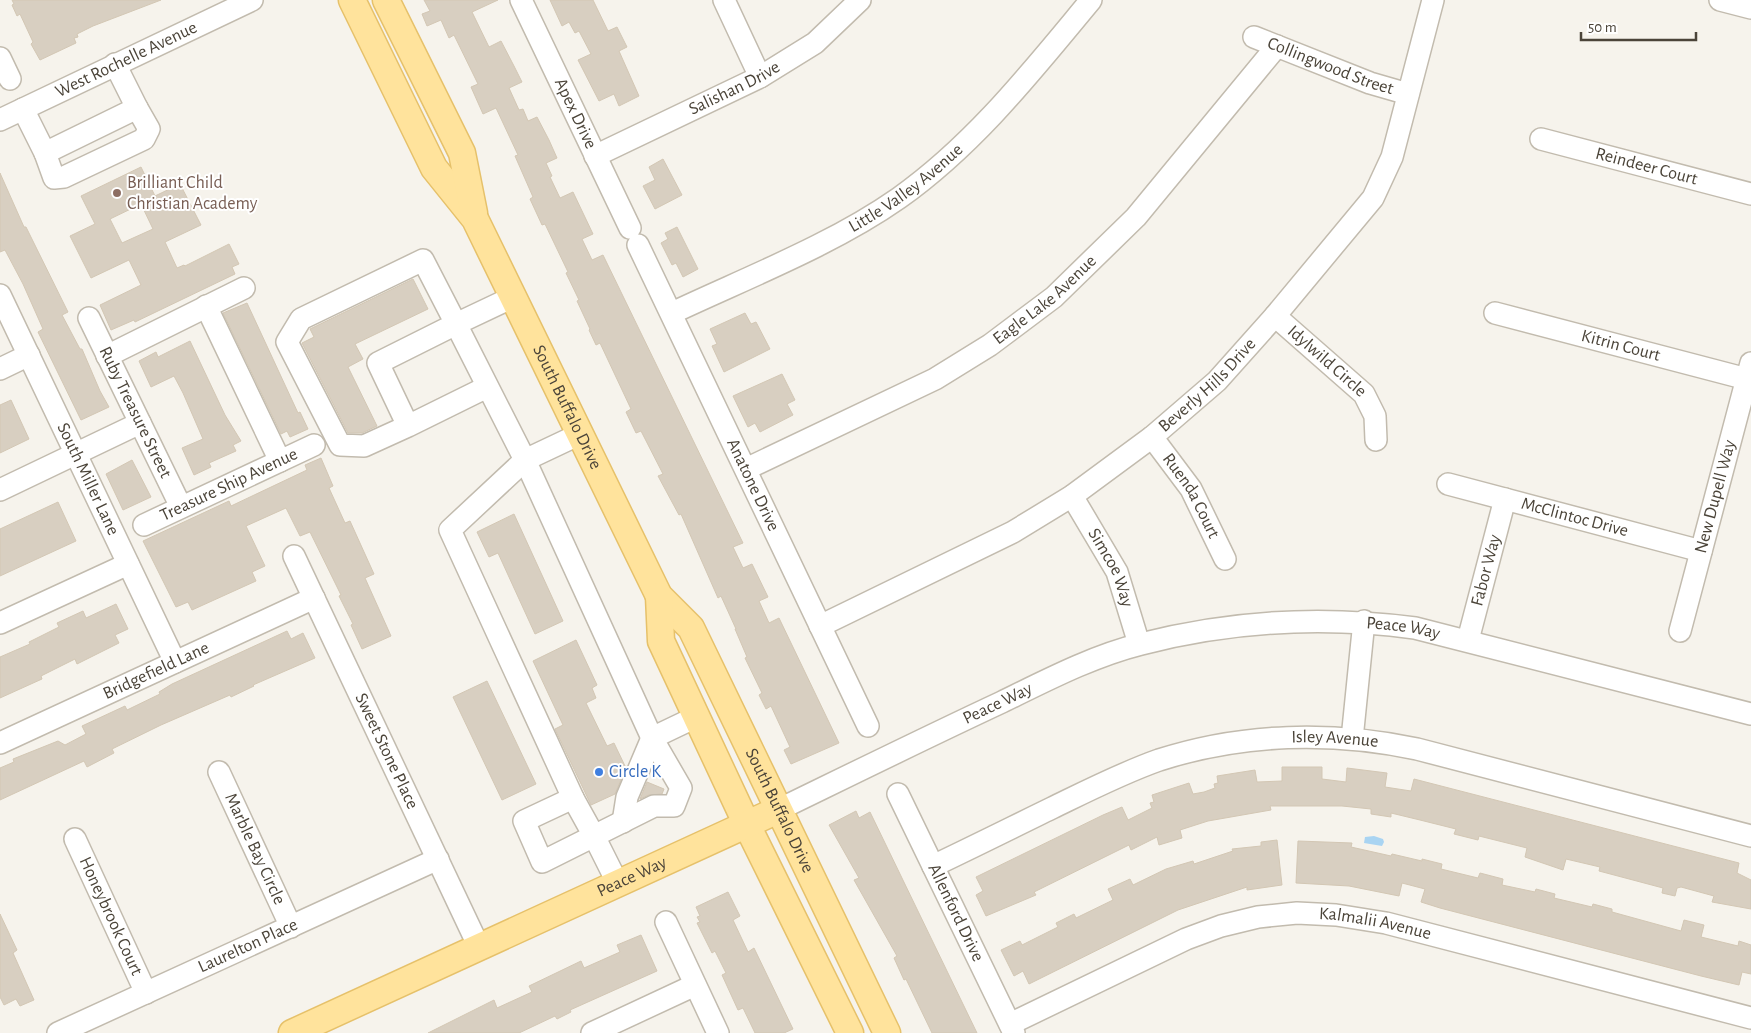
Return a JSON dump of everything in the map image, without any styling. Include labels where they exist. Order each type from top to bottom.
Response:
[{"type":"main road","name":"South Buffalo Drive","points":[[352,0],[434,168],[475,219],[659,596],[691,628],[887,1033]]},
{"type":"main road","name":"South Buffalo Drive","points":[[386,0],[462,153],[475,219]]},
{"type":"main road","name":"South Buffalo Drive","points":[[659,596],[661,641],[698,716],[747,825],[850,1033]]},
{"type":"main road","name":"Peace Way","points":[[292,1033],[778,810]]},
{"type":"street","name":"West Rochelle Avenue","points":[[0,120],[252,0]]},
{"type":"street","name":"Apex Drive","points":[[521,0],[634,236]]},
{"type":"street","points":[[724,0],[760,77]]},
{"type":"street","name":"Salishan Drive","points":[[595,156],[760,77],[815,43],[860,0]]},
{"type":"street","name":"Little Valley Avenue","points":[[672,313],[829,239],[898,199],[952,156],[999,110],[1091,0]]},
{"type":"street","name":"Beverly Hills Drive","points":[[820,626],[1013,532],[1072,496],[1152,437],[1217,381],[1275,316],[1373,198],[1392,157],[1433,0]]},
{"type":"street","points":[[1720,0],[1751,8]]},
{"type":"street","name":"Collingwood Street","points":[[1254,36],[1370,83],[1408,94]]},
{"type":"street","name":"Eagle Lake Avenue","points":[[746,469],[935,379],[990,346],[1054,297],[1136,217],[1277,46]]},
{"type":"street","points":[[0,58],[10,79]]},
{"type":"street","points":[[23,109],[45,153],[54,178],[64,177],[144,140],[148,129],[115,64]]},
{"type":"street","points":[[45,153],[137,108]]},
{"type":"street","name":"Reindeer Court","points":[[1541,139],[1751,194]]},
{"type":"street","name":"Anatone Drive","points":[[634,236],[868,726]]},
{"type":"street","points":[[487,387],[364,446],[340,445],[287,342],[302,319],[423,260],[524,460],[652,738],[681,788],[674,806],[654,806],[542,862],[524,822],[573,798]]},
{"type":"street","points":[[107,356],[244,288]]},
{"type":"street","name":"South Miller Lane","points":[[0,296],[174,662]]},
{"type":"street","points":[[408,426],[378,363],[513,297]]},
{"type":"street","points":[[206,306],[280,461]]},
{"type":"street","name":"Kitrin Court","points":[[1495,313],[1749,371]]},
{"type":"street","name":"Idylwild Circle","points":[[1275,316],[1364,394],[1375,416],[1376,440]]},
{"type":"street","name":"Ruby Treasure Street","points":[[89,318],[181,507]]},
{"type":"street","points":[[0,369],[29,355]]},
{"type":"street","name":"New Dupell Way","points":[[1680,631],[1749,371]]},
{"type":"street","points":[[0,490],[140,423]]},
{"type":"street","points":[[580,434],[524,460],[450,530],[573,798],[618,884]]},
{"type":"street","name":"Ruenda Court","points":[[1152,437],[1190,489],[1225,559]]},
{"type":"street","name":"Treasure Ship Avenue","points":[[144,525],[314,445]]},
{"type":"street","name":"McClintoc Drive","points":[[1448,484],[1701,551]]},
{"type":"street","name":"Simcoe Way","points":[[1072,496],[1117,572],[1140,644]]},
{"type":"street","name":"Fabor Way","points":[[1468,640],[1505,499]]},
{"type":"street","name":"Sweet Stone Place","points":[[294,556],[479,948]]},
{"type":"street","points":[[0,624],[128,564]]},
{"type":"street","name":"Bridgefield Lane","points":[[0,743],[314,598]]},
{"type":"street","name":"Peace Way","points":[[778,810],[1073,668],[1140,644],[1190,633],[1236,626],[1323,621],[1364,622],[1415,628],[1468,640],[1751,714]]},
{"type":"street","points":[[1352,738],[1364,622]]},
{"type":"street","points":[[623,822],[626,797],[652,738],[698,716]]},
{"type":"street","name":"Isley Avenue","points":[[933,866],[1115,777],[1160,760],[1242,742],[1310,737],[1352,738],[1417,749],[1751,836]]},
{"type":"street","name":"Marble Bay Circle","points":[[219,772],[291,927]]},
{"type":"street","name":"Allenford Drive","points":[[898,794],[1012,1029]]},
{"type":"street","name":"Honeybrook Court","points":[[75,839],[146,993]]},
{"type":"street","name":"Laurelton Place","points":[[58,1033],[438,859]]},
{"type":"street","name":"Kalmalii Avenue","points":[[1012,1029],[1204,931],[1258,917],[1297,914],[1336,915],[1386,923],[1751,1018]]},
{"type":"street","points":[[666,922],[718,1033]]},
{"type":"street","points":[[592,1033],[695,985]]},
{"type":"water","points":[[1374,836],[1383,839],[1382,846],[1364,843],[1365,837]]},
{"type":"building","points":[[12,0],[161,0],[93,26],[77,34],[78,37],[74,38],[76,43],[40,60],[31,44],[33,42],[20,14],[17,16]]},
{"type":"building","points":[[424,0],[498,0],[472,12],[489,47],[501,41],[514,66],[522,82],[509,88],[519,110],[523,109],[528,121],[537,117],[549,140],[557,158],[546,163],[560,198],[573,192],[593,234],[582,239],[592,260],[603,255],[743,543],[733,547],[743,568],[752,564],[768,597],[759,601],[769,623],[779,618],[839,743],[791,764],[784,750],[790,747],[771,706],[766,709],[759,695],[762,693],[745,658],[747,657],[721,596],[718,598],[681,514],[679,515],[658,476],[663,474],[641,431],[636,433],[626,412],[631,409],[600,343],[596,345],[577,301],[579,300],[566,273],[568,272],[545,224],[542,225],[530,199],[533,197],[515,156],[518,155],[496,108],[483,114],[471,87],[478,84],[454,35],[449,38],[441,20],[427,26],[422,14],[430,11]]},
{"type":"building","points":[[550,0],[593,0],[608,31],[617,27],[627,47],[619,51],[639,96],[619,106],[614,94],[599,101],[578,60],[591,54],[579,31],[575,33],[569,22],[562,26]]},
{"type":"building","points":[[663,159],[682,195],[655,209],[643,186],[655,180],[649,167]]},
{"type":"building","points":[[141,167],[155,196],[180,184],[201,225],[165,242],[177,268],[185,266],[229,244],[239,264],[232,267],[235,274],[135,322],[134,320],[111,330],[100,305],[141,285],[129,260],[91,278],[70,236],[95,224],[81,196]],"holes":[[[141,204],[153,229],[122,243],[110,219]]]},
{"type":"building","points":[[0,173],[24,227],[26,227],[68,312],[62,315],[80,349],[82,349],[109,407],[81,420],[38,332],[43,329],[23,284],[5,250],[0,252]]},
{"type":"building","points":[[677,227],[698,269],[683,277],[676,263],[672,265],[661,243],[668,239],[665,233]]},
{"type":"building","points":[[413,279],[428,309],[355,344],[363,359],[348,367],[377,426],[362,433],[348,433],[302,343],[314,337],[310,329]]},
{"type":"building","points":[[247,303],[298,413],[300,412],[308,429],[290,437],[287,431],[281,434],[223,313]]},
{"type":"building","points":[[745,313],[751,324],[756,322],[770,349],[724,372],[712,346],[717,344],[710,329]]},
{"type":"building","points":[[190,341],[225,415],[241,441],[233,445],[236,451],[209,463],[211,467],[194,475],[182,448],[203,439],[183,393],[174,376],[151,387],[139,361],[156,352],[158,357]]},
{"type":"building","points":[[782,374],[795,400],[787,404],[793,415],[760,432],[755,423],[748,427],[733,396]]},
{"type":"building","points":[[11,400],[29,439],[0,453],[0,405]]},
{"type":"building","points":[[321,458],[333,486],[329,488],[345,523],[350,521],[374,574],[365,578],[391,636],[362,649],[351,625],[353,624],[339,596],[341,595],[310,532],[300,536],[286,508],[246,526],[265,566],[252,572],[256,581],[192,610],[188,602],[176,607],[143,541],[229,501],[231,506],[307,470],[305,465]]},
{"type":"building","points":[[132,460],[151,497],[123,510],[106,474]]},
{"type":"building","points":[[58,502],[76,541],[0,576],[0,529]]},
{"type":"building","points":[[514,514],[563,621],[535,634],[498,553],[489,557],[477,532]]},
{"type":"building","points":[[116,604],[128,629],[115,635],[119,643],[77,664],[75,659],[41,676],[42,679],[0,698],[0,657],[30,644],[29,642],[59,627],[57,623],[83,611],[86,618]]},
{"type":"building","points":[[287,631],[291,639],[303,633],[315,658],[253,685],[231,697],[230,695],[161,725],[112,749],[114,753],[87,767],[84,761],[0,800],[0,768],[14,762],[13,759],[58,741],[65,745],[86,734],[82,726],[125,706],[127,710],[160,694],[159,692],[172,684]]},
{"type":"building","points":[[576,640],[597,685],[592,688],[596,698],[586,703],[607,746],[614,743],[626,768],[615,794],[591,805],[555,729],[563,725],[533,661]]},
{"type":"building","points":[[487,681],[536,784],[502,800],[453,697]]},
{"type":"building","points":[[1282,767],[1322,767],[1322,779],[1346,782],[1347,768],[1387,773],[1385,787],[1411,791],[1414,779],[1739,863],[1737,873],[1751,880],[1751,909],[1712,902],[1714,896],[1681,887],[1677,888],[1675,896],[1662,893],[1663,888],[1599,871],[1600,867],[1566,859],[1563,870],[1525,857],[1527,848],[1479,836],[1478,840],[1454,834],[1456,829],[1391,813],[1391,817],[1371,814],[1371,809],[1342,806],[1270,806],[1271,810],[1208,821],[1180,830],[1182,838],[1159,845],[1157,837],[1131,850],[1129,845],[1034,892],[1036,895],[986,916],[976,895],[983,891],[976,877],[1122,807],[1128,820],[1152,808],[1150,803],[1154,802],[1152,795],[1189,783],[1193,794],[1204,792],[1215,788],[1214,784],[1218,783],[1217,776],[1255,770],[1257,782],[1282,781]]},
{"type":"building","points":[[647,782],[664,789],[662,794],[649,795],[640,799]]},
{"type":"building","points":[[856,811],[859,818],[870,812],[977,1033],[932,1033],[894,958],[897,956],[854,880],[859,878],[829,825]]},
{"type":"building","points":[[1277,840],[1282,885],[1247,890],[1247,887],[1178,910],[1029,984],[1023,971],[1014,976],[1001,950],[1020,941],[1022,945],[1058,927],[1056,923],[1074,914],[1076,918],[1113,900],[1108,889],[1130,879],[1133,885],[1166,869],[1193,861],[1194,864],[1233,851],[1232,849],[1261,846],[1261,842]]},
{"type":"building","points":[[1298,841],[1352,843],[1351,847],[1391,856],[1392,854],[1422,861],[1422,859],[1442,864],[1441,869],[1478,878],[1480,873],[1503,879],[1502,885],[1535,892],[1536,889],[1555,894],[1554,898],[1592,907],[1593,904],[1612,909],[1612,912],[1681,931],[1684,920],[1704,925],[1701,937],[1738,946],[1739,941],[1751,945],[1751,974],[1742,972],[1739,985],[1440,908],[1421,902],[1425,889],[1402,883],[1399,896],[1349,886],[1296,883]]},
{"type":"building","points":[[728,892],[740,916],[733,920],[748,952],[754,948],[793,1029],[784,1033],[755,1033],[743,1008],[738,1010],[722,975],[726,973],[715,951],[712,953],[697,923],[700,922],[697,917],[700,916],[696,907]]},
{"type":"building","points":[[0,914],[17,950],[13,953],[34,1000],[20,1006],[16,999],[4,1005],[0,997]]},
{"type":"building","points":[[641,935],[657,971],[570,1010],[571,1012],[557,1019],[555,1016],[519,1033],[428,1033],[494,1000],[497,1008],[532,992],[529,986],[581,961],[584,968],[620,952],[617,945]]},
{"type":"place","name":"Brilliant Child Christian Academy","points":[[117,193]]},
{"type":"place","name":"Circle K","points":[[599,772]]}]
